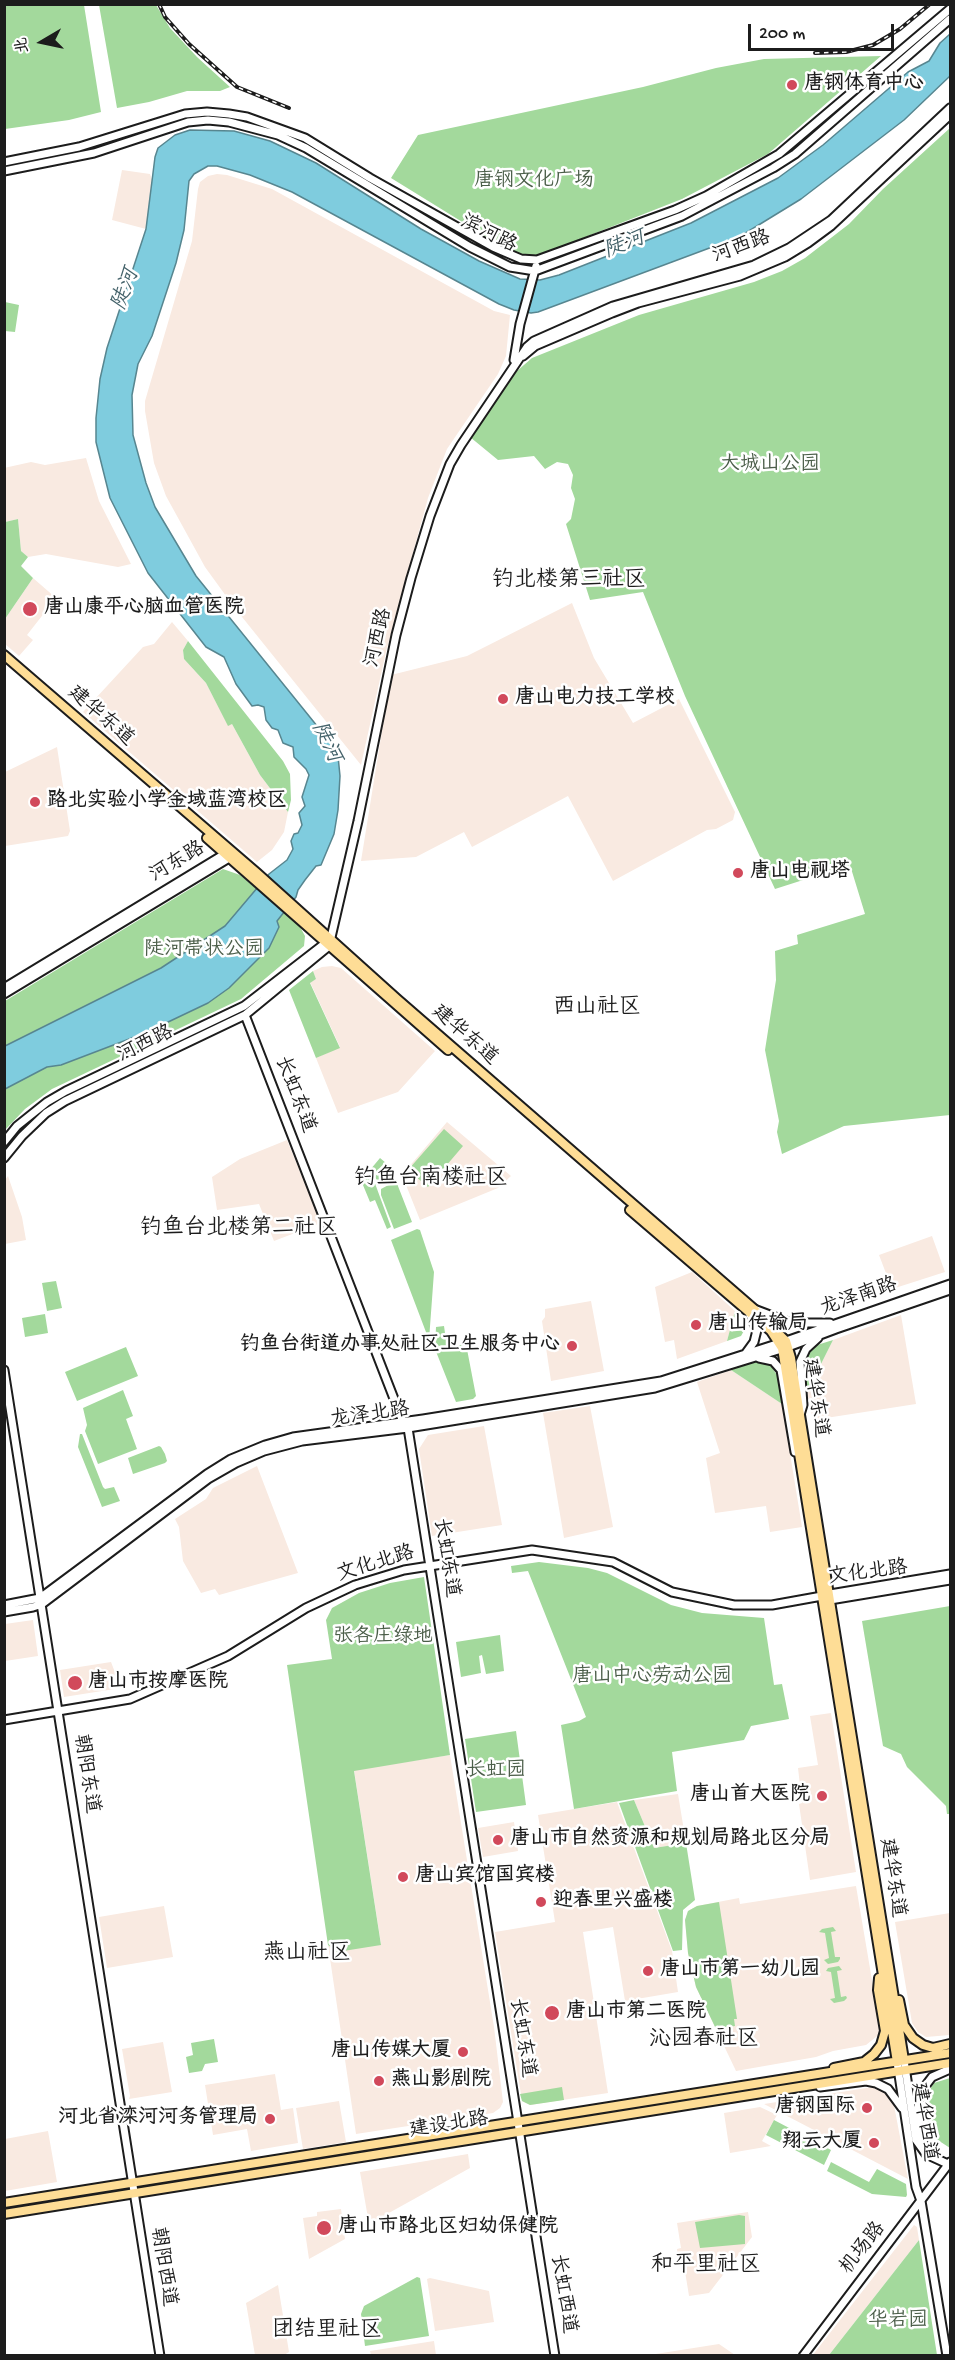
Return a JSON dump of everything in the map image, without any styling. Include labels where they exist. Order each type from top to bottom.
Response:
[{"type":"main road","name":"滨河路","points":[[4,162],[79,147],[185,114],[207,112],[238,116],[305,138],[370,178],[493,247],[521,259],[537,260],[675,210],[706,196],[779,154],[951,9]]},
{"type":"main road","name":"滨河路","points":[[4,171],[94,153],[188,122],[208,120],[229,122],[278,135],[306,148],[470,247],[510,267],[535,273],[682,216],[773,168],[795,154],[951,19]]},
{"type":"main road","name":"河西路","points":[[4,1158],[33,1124],[65,1101],[245,1016],[328,943],[358,821],[396,635],[427,527],[456,454],[514,363],[534,340],[613,306],[754,266],[789,248],[831,220],[951,108]]},
{"type":"main road","name":"河西路","points":[[514,363],[535,346],[612,313],[638,303],[740,276],[784,257],[831,226],[951,115]]},
{"type":"main road","points":[[514,363],[523,314],[537,260]]},
{"type":"main road","name":"建华东道","points":[[4,655],[228,854]]},
{"type":"main road","name":"建华东道","points":[[4,662],[255,876],[328,943],[771,1331],[784,1345],[805,1487],[827,1596]]},
{"type":"main road","name":"河东路","points":[[4,987],[228,854]]},
{"type":"main road","name":"河东路","points":[[4,994],[228,854]]},
{"type":"main road","name":"河西路","points":[[4,1142],[30,1114],[66,1091],[244,1006],[328,943]]},
{"type":"main road","name":"建华东道","points":[[328,943],[754,1309],[784,1345],[800,1415],[901,2061]]},
{"type":"main road","name":"长虹东道","points":[[245,1016],[405,1425],[519,2132]]},
{"type":"main road","name":"龙泽南路","points":[[784,1345],[951,1284]]},
{"type":"main road","name":"龙泽南路","points":[[834,1326],[951,1290]]},
{"type":"main road","points":[[736,1301],[753,1319],[757,1330],[750,1348],[743,1355]]},
{"type":"main road","points":[[754,1309],[791,1323],[834,1326]]},
{"type":"main road","points":[[800,1415],[803,1405],[800,1365],[802,1357],[810,1345],[834,1326]]},
{"type":"main road","name":"龙泽北路","points":[[405,1425],[637,1392],[708,1372],[784,1345]]},
{"type":"main road","name":"龙泽北路","points":[[4,1612],[33,1607],[208,1479],[244,1459],[292,1443],[661,1381],[743,1355],[784,1345]]},
{"type":"main road","points":[[708,1372],[759,1358],[766,1358],[778,1366],[799,1476],[805,1487]]},
{"type":"main road","name":"朝阳东道","points":[[4,1370],[132,2183]]},
{"type":"main road","name":"文化北路","points":[[4,1720],[130,1699],[228,1656],[306,1608],[356,1585],[405,1570],[532,1550],[613,1563],[672,1592],[734,1605],[772,1605],[951,1574]]},
{"type":"main road","name":"文化北路","points":[[827,1596],[951,1580]]},
{"type":"main road","name":"龙泽北路","points":[[4,1605],[41,1601]]},
{"type":"main road","points":[[884,1961],[896,1980],[907,2031],[923,2045],[933,2048],[951,2044]]},
{"type":"main road","points":[[791,2080],[821,2070],[864,2062],[879,2049],[885,2031],[878,1990],[884,1961]]},
{"type":"main road","name":"建设北路","points":[[4,2203],[951,2053]]},
{"type":"main road","name":"建华西道","points":[[901,2061],[905,2113],[916,2187],[921,2201],[947,2355]]},
{"type":"main road","name":"建设北路","points":[[4,2214],[951,2063]]},
{"type":"main road","points":[[926,2154],[917,2115],[920,2093],[932,2077],[951,2069]]},
{"type":"main road","name":"建华西道","points":[[902,2071],[916,2140],[926,2154],[950,2166]]},
{"type":"main road","points":[[799,2088],[866,2081],[876,2083],[894,2095],[905,2113]]},
{"type":"main road","name":"长虹西道","points":[[519,2132],[555,2355]]},
{"type":"main road","points":[[939,2178],[942,2170],[941,2161]]},
{"type":"main road","name":"机场路","points":[[803,2355],[950,2166]]},
{"type":"main road","name":"朝阳西道","points":[[132,2183],[160,2355]]},
{"type":"main road","points":[[916,2187],[928,2192]]},
{"type":"shaded area","points":[[122,170],[150,174],[153,182],[146,229],[112,220]]},
{"type":"shaded area","points":[[217,174],[272,189],[494,311],[510,315],[506,356],[498,374],[447,449],[428,498],[386,652],[361,765],[234,607],[205,567],[166,496],[154,463],[145,401],[192,241],[200,182],[208,176]]},
{"type":"shaded area","points":[[86,458],[99,501],[131,564],[118,567],[46,554],[28,557],[21,551],[18,519],[5,522],[4,468],[31,462],[45,465]]},
{"type":"shaded area","name":"唐山康平心脑血管医院","points":[[33,578],[56,598],[27,635],[33,640],[19,656],[5,644],[5,619]]},
{"type":"shaded area","points":[[572,603],[594,658],[633,723],[679,699],[735,812],[733,820],[716,829],[707,830],[613,881],[568,796],[472,847],[464,832],[416,857],[361,861],[391,675],[467,656]]},
{"type":"shaded area","points":[[172,622],[188,641],[183,650],[184,659],[206,683],[228,725],[232,724],[260,775],[288,812],[284,832],[272,850],[257,862],[83,712],[143,647],[154,644]]},
{"type":"shaded area","name":"路北实验小学金域蓝湾校区","points":[[57,747],[70,831],[68,836],[5,846],[5,772]]},
{"type":"shaded area","points":[[332,966],[341,968],[435,1051],[398,1092],[338,1113],[316,1058],[340,1047],[310,982],[316,979],[313,971]]},
{"type":"shaded area","points":[[447,1122],[511,1176],[498,1188],[420,1220],[402,1175]]},
{"type":"shaded area","points":[[287,1140],[321,1223],[274,1241],[259,1204],[217,1210],[212,1177],[240,1159]]},
{"type":"shaded area","points":[[8,1176],[22,1217],[26,1240],[5,1244],[5,1180]]},
{"type":"shaded area","points":[[932,1236],[945,1272],[892,1289],[879,1255]]},
{"type":"shaded area","name":"唐山传输局","points":[[692,1272],[735,1311],[727,1341],[677,1359],[674,1340],[665,1342],[655,1287]]},
{"type":"shaded area","name":"钓鱼台街道办事处社区卫生服务中心","points":[[591,1301],[604,1371],[551,1381],[542,1321],[545,1317],[545,1309]]},
{"type":"shaded area","points":[[901,1315],[916,1404],[813,1420],[807,1392],[833,1340]]},
{"type":"shaded area","points":[[731,1370],[782,1404],[802,1527],[770,1532],[766,1506],[715,1513],[706,1458],[720,1453],[697,1382]]},
{"type":"shaded area","points":[[590,1406],[613,1527],[564,1538],[543,1413]]},
{"type":"shaded area","points":[[484,1426],[502,1525],[432,1536],[419,1449],[428,1435]]},
{"type":"shaded area","points":[[257,1466],[298,1573],[219,1595],[215,1589],[201,1593],[183,1561],[179,1527],[175,1519],[206,1499],[213,1488]]},
{"type":"shaded area","points":[[33,1620],[38,1656],[5,1661],[5,1624]]},
{"type":"shaded area","points":[[111,1662],[121,1688],[64,1697],[60,1670]]},
{"type":"shaded area","points":[[831,1713],[856,1872],[810,1880],[799,1804],[802,1803],[798,1768],[818,1765],[810,1716]]},
{"type":"shaded area","points":[[450,1755],[494,2027],[503,2102],[500,2108],[493,2113],[356,2134],[328,1945],[337,1951],[381,1944],[354,1770]]},
{"type":"shaded area","points":[[678,1794],[686,1843],[654,1848],[634,1800]]},
{"type":"shaded area","name":"唐山市第二医院","points":[[617,1802],[672,1951],[678,1992],[625,2001],[613,1927],[583,1932],[608,2093],[530,2105],[522,2101],[495,1932],[555,1922],[538,1815]]},
{"type":"shaded area","name":"唐山市自然资源和规划局路北区分局","points":[[514,1822],[518,1851],[483,1857],[478,1828]]},
{"type":"shaded area","points":[[856,1886],[881,2033],[866,2045],[833,2051],[816,2057],[736,2071],[696,1987],[688,1953],[685,1920],[688,1911],[697,1906],[739,1898],[740,1904]]},
{"type":"shaded area","points":[[164,1906],[173,1957],[107,1968],[99,1917]]},
{"type":"shaded area","points":[[950,1913],[950,2035],[926,2037],[918,2032],[912,2023],[895,1922]]},
{"type":"shaded area","points":[[163,2042],[172,2092],[129,2099],[122,2049]]},
{"type":"shaded area","name":"河北省滦河河务管理局","points":[[275,2074],[281,2110],[293,2108],[298,2143],[251,2151],[247,2129],[213,2135],[205,2085]]},
{"type":"shaded area","points":[[873,2087],[887,2093],[893,2100],[908,2179],[764,2104]]},
{"type":"shaded area","points":[[339,2101],[346,2142],[303,2149],[296,2108]]},
{"type":"shaded area","points":[[760,2107],[777,2115],[762,2141],[771,2146],[730,2153],[724,2113]]},
{"type":"shaded area","points":[[48,2131],[57,2182],[5,2191],[5,2139]]},
{"type":"shaded area","points":[[468,2154],[470,2168],[369,2224],[360,2172]]},
{"type":"shaded area","name":"唐山市路北区妇幼保健院","points":[[341,2209],[345,2239],[309,2259],[303,2218],[317,2216],[317,2212]]},
{"type":"shaded area","points":[[748,2212],[752,2237],[709,2293],[689,2296],[683,2259],[678,2259],[677,2249],[681,2248],[677,2223]]},
{"type":"shaded area","points":[[914,2225],[917,2227],[919,2240],[829,2355],[812,2356]]},
{"type":"shaded area","points":[[427,2279],[489,2291],[494,2322],[435,2331]]},
{"type":"shaded area","points":[[278,2285],[289,2352],[284,2355],[255,2355],[246,2303]]},
{"type":"shaded area","points":[[434,2341],[436,2355],[371,2355],[370,2351]]},
{"type":"shaded area","points":[[719,2344],[735,2355],[643,2356]]},
{"type":"green space","points":[[5,4],[84,5],[101,112],[69,120],[5,129]]},
{"type":"green space","points":[[99,5],[156,5],[170,28],[230,87],[220,91],[187,91],[117,108]]},
{"type":"green space","name":"唐钢文化广场","points":[[881,56],[768,154],[682,199],[536,255],[525,256],[511,252],[391,178],[418,135],[764,59]]},
{"type":"green space","name":"大城山公园","points":[[950,128],[950,1115],[844,1126],[782,1154],[777,1132],[779,1121],[765,1050],[776,980],[775,951],[798,944],[797,935],[865,914],[850,865],[775,889],[685,696],[643,592],[590,600],[566,524],[571,519],[575,499],[571,488],[573,475],[568,464],[557,462],[545,469],[534,456],[498,460],[470,437],[517,371],[532,358],[639,315],[754,282],[782,271],[805,258],[849,224],[883,189]]},
{"type":"green space","points":[[5,302],[19,305],[15,332],[5,331]]},
{"type":"green space","points":[[18,519],[21,551],[28,557],[21,566],[33,578],[5,619],[5,522]]},
{"type":"green space","points":[[188,641],[283,761],[290,774],[291,800],[288,812],[260,775],[232,724],[228,726],[206,683],[184,659],[183,650]]},
{"type":"green space","name":"陡河带状公园","points":[[223,869],[240,875],[299,925],[305,936],[304,946],[241,999],[52,1089],[25,1109],[5,1130],[5,1001]]},
{"type":"green space","points":[[313,971],[316,979],[310,983],[340,1048],[316,1058],[289,990]]},
{"type":"green space","points":[[444,1129],[463,1146],[428,1187],[408,1170]]},
{"type":"green space","points":[[380,1158],[392,1168],[379,1183],[370,1170]]},
{"type":"green space","points":[[363,1170],[373,1178],[391,1227],[387,1229],[375,1200],[370,1202],[358,1173]]},
{"type":"green space","points":[[396,1181],[412,1222],[394,1229],[381,1195],[381,1189]]},
{"type":"green space","points":[[417,1229],[420,1230],[434,1272],[429,1340],[391,1240]]},
{"type":"green space","points":[[56,1281],[62,1308],[47,1311],[42,1283]]},
{"type":"green space","points":[[735,1311],[743,1318],[745,1329],[741,1336],[727,1341]]},
{"type":"green space","points":[[45,1314],[48,1333],[25,1337],[22,1318]]},
{"type":"green space","points":[[444,1326],[447,1347],[466,1344],[476,1396],[473,1399],[456,1402],[435,1349],[436,1327]]},
{"type":"green space","points":[[833,1340],[807,1392],[802,1366],[804,1358],[814,1346]]},
{"type":"green space","points":[[126,1347],[138,1376],[77,1401],[65,1372]]},
{"type":"green space","points":[[756,1361],[769,1363],[777,1375],[782,1404],[731,1370]]},
{"type":"green space","points":[[123,1390],[133,1416],[126,1419],[137,1449],[98,1464],[85,1431],[87,1425],[83,1408]]},
{"type":"green space","points":[[80,1434],[82,1434],[103,1487],[105,1489],[114,1487],[120,1501],[102,1507],[78,1447]]},
{"type":"green space","points":[[159,1446],[167,1461],[133,1474],[128,1458]]},
{"type":"green space","name":"唐山中心劳动公园","points":[[539,1562],[588,1568],[607,1573],[671,1605],[702,1613],[764,1618],[774,1685],[782,1684],[789,1719],[751,1726],[744,1740],[672,1752],[677,1791],[574,1809],[561,1725],[586,1717],[528,1571],[512,1573],[511,1566]]},
{"type":"green space","name":"张各庄绿地","points":[[424,1577],[450,1755],[354,1771],[381,1945],[337,1952],[328,1945],[287,1665],[332,1659],[326,1620],[332,1608],[359,1593],[390,1583]]},
{"type":"green space","points":[[950,1606],[950,1814],[947,1814],[946,1806],[907,1767],[901,1754],[883,1746],[862,1621]]},
{"type":"green space","points":[[500,1635],[504,1671],[486,1674],[482,1655],[479,1656],[481,1673],[461,1677],[456,1642]]},
{"type":"green space","name":"长虹园","points":[[516,1731],[526,1805],[476,1812],[465,1739]]},
{"type":"green space","points":[[634,1800],[654,1848],[686,1843],[695,1900],[683,1910],[682,1950],[673,1951],[619,1803]]},
{"type":"green space","points":[[719,1902],[737,2019],[734,2019],[735,2026],[716,2029],[696,1987],[688,1953],[685,1920],[688,1911],[697,1906]]},
{"type":"green space","points":[[833,1927],[836,1931],[831,1932],[835,1957],[840,1957],[840,1959],[838,1962],[828,1964],[824,1960],[829,1958],[825,1933],[819,1932],[822,1929]]},
{"type":"green space","points":[[839,1966],[842,1970],[837,1971],[841,1997],[846,1996],[847,1998],[834,2003],[830,1999],[835,1998],[831,1972],[826,1971],[828,1968]]},
{"type":"green space","points":[[214,2039],[218,2062],[205,2064],[202,2071],[189,2073],[186,2057],[193,2055],[191,2043]]},
{"type":"green space","points":[[950,2078],[950,2148],[930,2135],[925,2105],[934,2083]]},
{"type":"green space","points":[[562,2087],[564,2100],[530,2105],[522,2101],[520,2094]]},
{"type":"green space","points":[[774,2120],[831,2150],[824,2165],[766,2135]]},
{"type":"green space","points":[[831,2162],[869,2182],[877,2169],[906,2184],[907,2195],[906,2197],[872,2194],[827,2171]]},
{"type":"green space","points":[[745,2216],[745,2244],[700,2248],[695,2222]]},
{"type":"green space","name":"华岩园","points":[[919,2240],[937,2355],[829,2355]]},
{"type":"green space","points":[[417,2277],[420,2278],[429,2336],[365,2346],[361,2314],[364,2306]]},
{"type":"water","name":"陡河","points":[[950,34],[950,76],[904,120],[801,199],[739,237],[538,312],[514,310],[499,304],[292,192],[250,175],[217,166],[208,166],[194,174],[189,181],[184,230],[176,263],[152,336],[138,364],[132,395],[133,435],[155,507],[196,576],[330,742],[338,756],[340,776],[334,834],[321,865],[316,866],[305,880],[296,897],[277,921],[279,927],[269,948],[229,988],[208,1003],[145,1033],[61,1065],[47,1067],[5,1089],[5,1046],[161,968],[225,926],[269,874],[287,860],[293,849],[291,841],[294,834],[298,833],[302,825],[299,813],[305,806],[302,797],[309,775],[306,769],[294,757],[293,747],[283,743],[278,730],[272,728],[266,720],[264,707],[252,706],[236,684],[224,657],[206,647],[148,573],[110,498],[96,442],[100,379],[107,348],[146,229],[158,148],[175,135],[190,130],[234,131],[270,141],[316,163],[421,229],[479,261],[520,279],[540,280],[559,275],[691,223],[778,178],[823,145],[908,72],[929,61],[940,43]]},
{"type":"railway","points":[[159,4],[165,17],[189,44],[237,87],[289,108]]},
{"type":"railway","points":[[815,53],[846,52],[873,45],[900,29],[930,4]]},
{"type":"place","name":"唐钢体育中心","points":[[792,85]]},
{"type":"place","name":"唐山康平心脑血管医院","points":[[30,609]]},
{"type":"place","name":"唐山电力技工学校","points":[[503,699]]},
{"type":"place","name":"路北实验小学金域蓝湾校区","points":[[35,802]]},
{"type":"place","name":"唐山电视塔","points":[[738,873]]},
{"type":"place","name":"唐山传输局","points":[[696,1325]]},
{"type":"place","name":"钓鱼台街道办事处社区卫生服务中心","points":[[572,1346]]},
{"type":"place","name":"唐山市按摩医院","points":[[75,1683]]},
{"type":"place","name":"唐山首大医院","points":[[822,1796]]},
{"type":"place","name":"唐山市自然资源和规划局路北区分局","points":[[498,1840]]},
{"type":"place","name":"唐山宾馆国宾楼","points":[[403,1877]]},
{"type":"place","name":"迎春里兴盛楼","points":[[541,1902]]},
{"type":"place","name":"唐山市第一幼儿园","points":[[648,1971]]},
{"type":"place","name":"唐山市第二医院","points":[[552,2013]]},
{"type":"place","name":"唐山传媒大厦","points":[[463,2052]]},
{"type":"place","name":"燕山影剧院","points":[[379,2081]]},
{"type":"place","name":"唐钢国际","points":[[867,2108]]},
{"type":"place","name":"河北省滦河河务管理局","points":[[270,2119]]},
{"type":"place","name":"翔云大厦","points":[[874,2143]]},
{"type":"place","name":"唐山市路北区妇幼保健院","points":[[324,2228]]},
{"type":"district","name":"钓北楼第三社区","points":[[569,582]]},
{"type":"district","name":"西山社区","points":[[597,1009]]},
{"type":"district","name":"钓鱼台南楼社区","points":[[431,1180]]},
{"type":"district","name":"钓鱼台北楼第二社区","points":[[239,1230]]},
{"type":"district","name":"燕山社区","points":[[307,1955]]},
{"type":"district","name":"沁园春社区","points":[[704,2041]]},
{"type":"district","name":"和平里社区","points":[[706,2267]]},
{"type":"district","name":"团结里社区","points":[[327,2332]]}]
